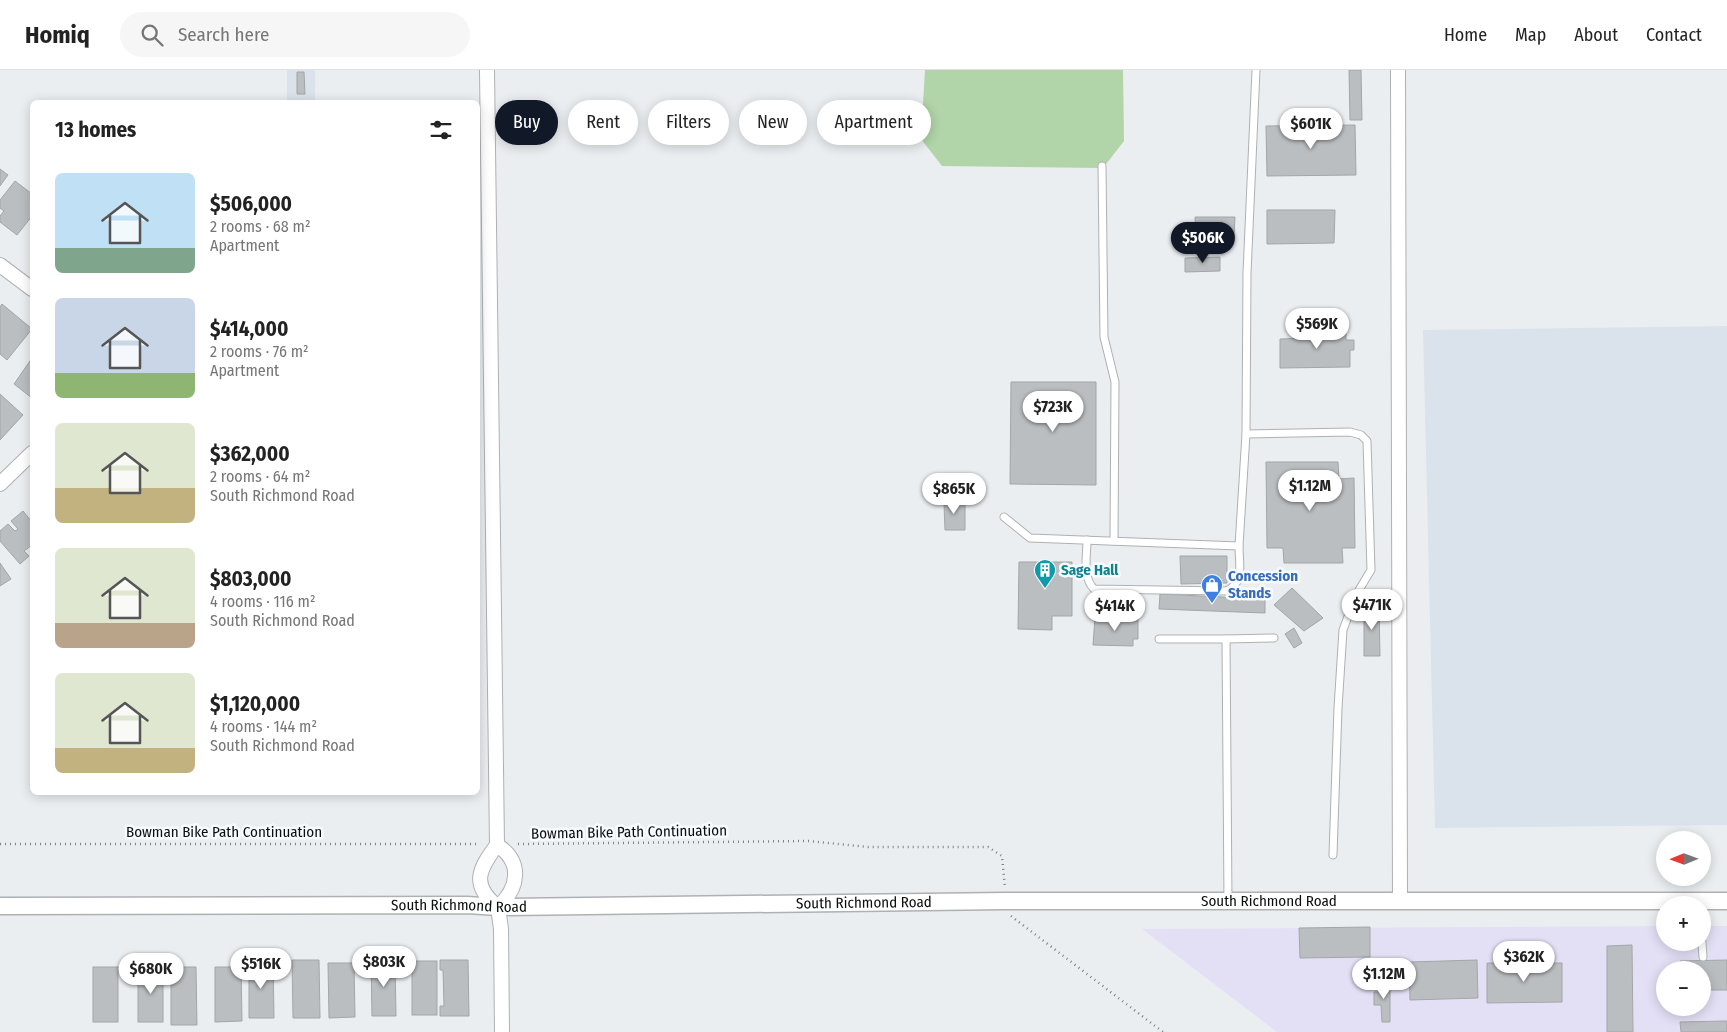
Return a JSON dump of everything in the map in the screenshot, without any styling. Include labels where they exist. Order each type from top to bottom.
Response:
[{"type":"street","points":[[487,70],[497,845],[482,864],[480,884],[484,893],[498,907],[501,929],[502,1032]]},
{"type":"street","points":[[1398,70],[1400,901]]},
{"type":"street","points":[[0,265],[30,288]]},
{"type":"street","points":[[0,484],[30,455]]},
{"type":"street","points":[[497,845],[508,853],[515,874],[514,888],[498,907]]},
{"type":"street","name":"South Richmond Road","points":[[0,906],[467,905],[498,907],[1006,901],[1656,903]]},
{"type":"street","name":"South Richmond Road","points":[[1711,902],[1727,901]]},
{"type":"lane","points":[[1087,540],[1087,574],[1090,584],[1094,589],[1226,592],[1234,588],[1239,580],[1239,546],[1246,434],[1247,273],[1256,70]]},
{"type":"lane","points":[[1102,166],[1103,329],[1114,382],[1114,541]]},
{"type":"lane","points":[[1246,434],[1350,432],[1360,435],[1368,441],[1371,570],[1356,595],[1343,630],[1338,708],[1333,855]]},
{"type":"lane","points":[[1004,517],[1030,538],[1239,546]]},
{"type":"lane","points":[[1159,639],[1274,638]]},
{"type":"lane","points":[[1226,639],[1228,901]]},
{"type":"lane","points":[[1703,951],[1703,958]]},
{"type":"path","name":"Bowman Bike Path Continuation","points":[[0,844],[447,842],[497,845],[809,841],[868,847],[988,847],[1002,856],[1009,915],[1163,1032]]},
{"type":"shaded area","points":[[287,70],[315,70],[315,100],[287,100]]},
{"type":"shaded area","points":[[1727,326],[1727,825],[1435,828],[1423,330]]},
{"type":"shaded area","points":[[1656,926],[1656,951],[1711,951],[1711,926],[1727,926],[1727,1032],[1277,1032],[1142,929]]},
{"type":"green space","points":[[925,70],[1123,70],[1124,141],[1103,168],[942,166],[926,145],[931,145],[931,100],[923,100]]},
{"type":"building","points":[[1349,70],[1361,70],[1362,120],[1350,120]]},
{"type":"building","points":[[297,72],[304,72],[305,94],[297,94]]},
{"type":"building","points":[[1355,125],[1356,175],[1267,176],[1266,126]]},
{"type":"building","points":[[0,169],[8,175],[0,186]]},
{"type":"building","points":[[15,181],[30,192],[30,219],[17,235],[0,222],[0,216],[4,211],[0,208],[0,200]]},
{"type":"building","points":[[1267,210],[1335,210],[1334,243],[1267,244]]},
{"type":"building","points":[[1195,217],[1235,217],[1234,237],[1196,237]]},
{"type":"building","points":[[1220,257],[1220,271],[1185,272],[1185,258]]},
{"type":"building","points":[[2,304],[30,327],[30,331],[7,360],[0,354],[0,307]]},
{"type":"building","points":[[1346,329],[1346,340],[1354,340],[1354,350],[1350,350],[1350,367],[1280,368],[1280,339],[1312,338],[1312,330]]},
{"type":"building","points":[[30,361],[30,396],[14,384]]},
{"type":"building","points":[[1011,382],[1096,382],[1096,485],[1010,484]]},
{"type":"building","points":[[0,394],[23,415],[0,440]]},
{"type":"building","points":[[1266,462],[1338,462],[1339,479],[1354,478],[1355,548],[1342,548],[1343,563],[1284,563],[1283,548],[1267,548]]},
{"type":"building","points":[[938,494],[943,494],[943,503],[965,504],[965,530],[945,530],[944,504],[938,504]]},
{"type":"building","points":[[23,511],[30,520],[30,546],[24,551],[29,556],[20,564],[0,541],[0,531],[8,524],[15,531],[18,529],[11,521]]},
{"type":"building","points":[[1180,556],[1227,556],[1227,583],[1181,584]]},
{"type":"building","name":"Sage Hall","points":[[1019,562],[1072,562],[1072,616],[1052,616],[1052,630],[1018,629]]},
{"type":"building","points":[[0,563],[11,579],[0,586]]},
{"type":"building","points":[[1292,588],[1323,618],[1304,631],[1274,605]]},
{"type":"building","name":"Concession Stands","points":[[1160,594],[1265,599],[1265,613],[1159,609]]},
{"type":"building","points":[[1364,605],[1379,605],[1380,656],[1364,656]]},
{"type":"building","points":[[1095,617],[1138,619],[1138,639],[1133,639],[1133,646],[1093,645]]},
{"type":"building","points":[[1294,628],[1302,643],[1294,648],[1285,634]]},
{"type":"building","points":[[1370,927],[1370,957],[1300,958],[1299,928]]},
{"type":"building","points":[[1632,945],[1633,1032],[1607,1032],[1607,946]]},
{"type":"building","points":[[292,960],[319,960],[320,1018],[293,1018]]},
{"type":"building","points":[[371,960],[395,960],[396,1016],[372,1016]]},
{"type":"building","points":[[440,960],[468,960],[469,1016],[440,1016],[440,1006],[444,1006],[443,970],[440,970]]},
{"type":"building","points":[[1477,960],[1478,998],[1410,1000],[1409,962]]},
{"type":"building","points":[[1727,960],[1727,990],[1711,990],[1711,961],[1680,961]]},
{"type":"building","points":[[249,961],[273,961],[274,1018],[249,1018]]},
{"type":"building","points":[[412,961],[437,961],[437,1015],[412,1015]]},
{"type":"building","points":[[328,963],[354,963],[355,1017],[329,1018]]},
{"type":"building","points":[[1487,963],[1562,963],[1562,1002],[1487,1003]]},
{"type":"building","points":[[93,967],[118,967],[118,1022],[93,1022]]},
{"type":"building","points":[[138,967],[163,967],[163,1022],[138,1022]]},
{"type":"building","points":[[171,967],[196,967],[197,1025],[171,1025]]},
{"type":"building","points":[[215,967],[241,967],[242,1021],[215,1022]]},
{"type":"building","points":[[1381,980],[1390,980],[1390,1022],[1382,1022],[1381,1005],[1374,1005],[1374,992],[1381,992]]},
{"type":"building","points":[[1727,1021],[1727,1032],[1681,1032],[1680,1022]]},
{"type":"place","name":"Sage Hall","points":[[1045,589]]},
{"type":"place","name":"Concession Stands","points":[[1212,604]]}]
